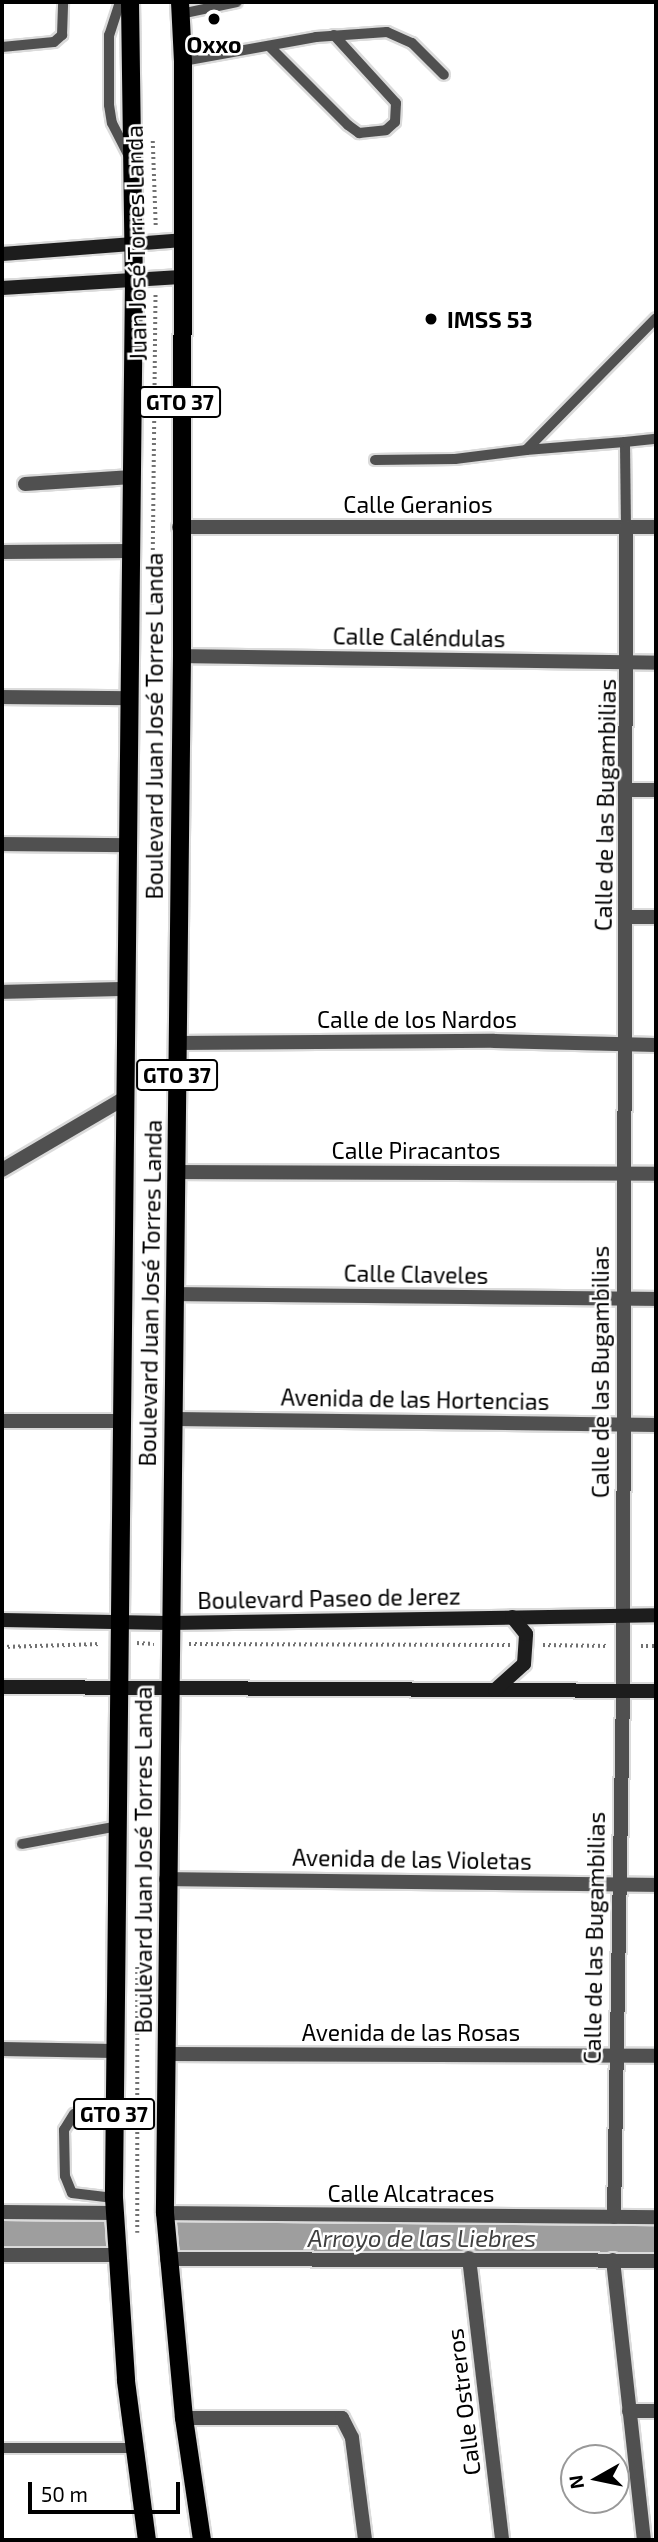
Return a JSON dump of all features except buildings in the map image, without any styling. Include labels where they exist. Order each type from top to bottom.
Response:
[{"type":"main road","name":"Boulevard Juan José Torres Landa","points":[[131,2],[134,279],[123,1099],[124,1421],[131,1622],[121,1686],[114,2103],[118,2255],[134,2448],[147,2540]]},
{"type":"main road","name":"Boulevard Juan José Torres Landa","points":[[180,8],[183,61],[179,527],[182,656],[174,1419],[168,1644],[165,2213],[166,2259],[184,2418],[202,2540]]},
{"type":"main road","points":[[2,254],[182,240]]},
{"type":"main road","points":[[2,288],[181,277]]},
{"type":"main road","name":"Boulevard Paseo de Jerez","points":[[2,1620],[169,1623],[656,1615]]},
{"type":"main road","points":[[495,1689],[524,1664],[526,1634],[512,1617]]},
{"type":"main road","points":[[2,1687],[168,1685],[656,1691]]},
{"type":"street","points":[[25,484],[132,477]]},
{"type":"street","name":"Calle Geranios","points":[[179,527],[656,527]]},
{"type":"street","name":"Calle de las Bugambilias","points":[[614,2217],[617,1884],[623,1691],[624,1299],[621,1173],[629,663],[626,527]]},
{"type":"street","points":[[2,552],[130,551]]},
{"type":"street","name":"Calle Caléndulas","points":[[182,656],[656,663]]},
{"type":"street","points":[[2,697],[127,698]]},
{"type":"street","points":[[627,790],[656,790]]},
{"type":"street","points":[[2,844],[125,845]]},
{"type":"street","points":[[626,917],[656,917]]},
{"type":"street","points":[[2,992],[124,989]]},
{"type":"street","name":"Calle de los Nardos","points":[[177,1043],[656,1045]]},
{"type":"street","points":[[2,1170],[123,1099]]},
{"type":"street","name":"Calle Piracantos","points":[[175,1172],[656,1174]]},
{"type":"street","name":"Calle Claveles","points":[[175,1294],[656,1299]]},
{"type":"street","name":"Avenida de las Hortencias","points":[[174,1419],[656,1425]]},
{"type":"street","points":[[2,1420],[124,1421]]},
{"type":"street","name":"Avenida de las Violetas","points":[[166,1880],[656,1885]]},
{"type":"street","points":[[2,2049],[114,2051]]},
{"type":"street","name":"Avenida de las Rosas","points":[[166,2053],[656,2056]]},
{"type":"street","points":[[2,2213],[115,2205]]},
{"type":"street","name":"Calle Alcatraces","points":[[165,2213],[656,2217]]},
{"type":"street","points":[[2,2255],[118,2255]]},
{"type":"street","points":[[166,2259],[469,2258],[656,2261]]},
{"type":"street","name":"Calle Ostreros","points":[[469,2258],[502,2540]]},
{"type":"street","points":[[613,2260],[644,2540]]},
{"type":"street","points":[[629,2412],[656,2412]]},
{"type":"street","points":[[184,2418],[342,2418],[352,2438],[365,2540]]},
{"type":"lane","points":[[2,47],[54,42],[62,35],[63,2]]},
{"type":"lane","points":[[120,2],[109,35],[109,105],[112,123],[134,165]]},
{"type":"lane","points":[[180,8],[237,2]]},
{"type":"lane","points":[[183,61],[334,35],[401,35],[444,75]]},
{"type":"lane","points":[[269,46],[359,133],[386,130],[395,122],[396,103],[334,35]]},
{"type":"lane","points":[[526,450],[656,318]]},
{"type":"lane","points":[[375,460],[455,459],[656,439]]},
{"type":"lane","points":[[625,442],[626,527]]},
{"type":"lane","points":[[22,1843],[118,1826]]},
{"type":"lane","points":[[114,2103],[74,2113],[64,2130],[65,2176],[72,2193],[115,2205]]},
{"type":"lane","points":[[2,2448],[134,2448]]},
{"type":"path","name":"Juan José Torres Landa","points":[[153,133],[156,241]]},
{"type":"path","name":"Juan José Torres Landa","points":[[151,611],[155,278]]},
{"type":"path","points":[[131,1622],[129,1643],[138,1654]]},
{"type":"path","points":[[2,1647],[129,1643],[656,1646]]},
{"type":"path","points":[[137,1957],[137,2241]]},
{"type":"waterway","name":"Arroyo de las Liebres","points":[[2,2236],[96,2236]]},
{"type":"waterway","name":"Arroyo de las Liebres","points":[[187,2237],[656,2239]]},
{"type":"place","name":"Oxxo","points":[[214,19]]},
{"type":"place","name":"IMSS 53","points":[[431,319]]}]
